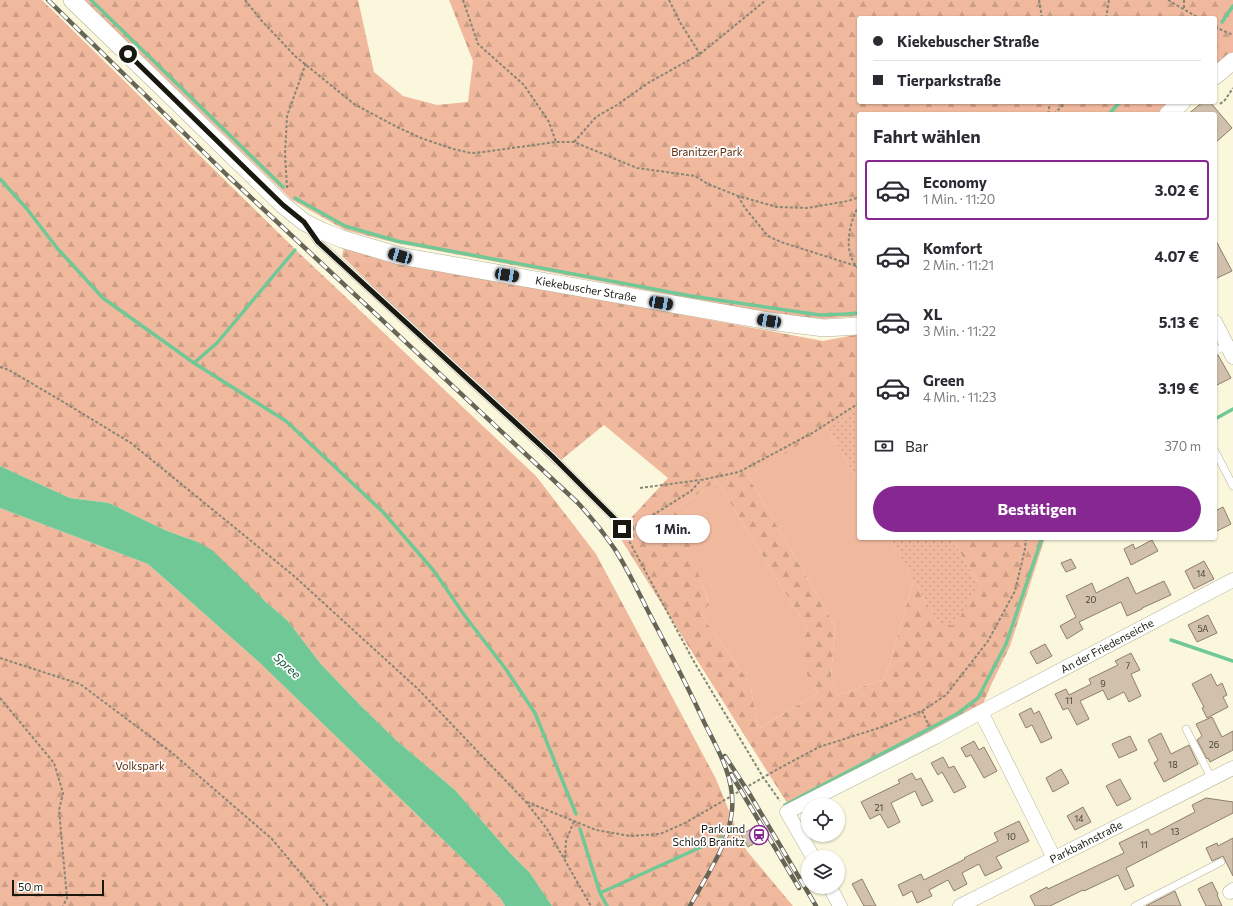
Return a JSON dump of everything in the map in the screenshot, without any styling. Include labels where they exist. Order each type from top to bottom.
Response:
[{"type":"street","name":"Kiekebuscher Straße","points":[[72,0],[283,205],[304,222],[342,239],[400,256],[769,321],[824,328],[857,326]]},
{"type":"street","points":[[1217,74],[1233,62]]},
{"type":"street","points":[[1170,112],[1180,104]]},
{"type":"street","points":[[1217,328],[1225,351]]},
{"type":"street","name":"An der Friedenseiche","points":[[787,812],[935,737],[1233,580]]},
{"type":"street","points":[[981,712],[1054,858]]},
{"type":"street","name":"Parkbahnstraße","points":[[960,906],[1233,768]]},
{"type":"street","points":[[787,812],[809,850]]},
{"type":"street","points":[[834,894],[840,906]]},
{"type":"lane","points":[[304,222],[318,242],[552,456],[614,518],[622,529]]},
{"type":"lane","points":[[1217,455],[1233,486]]},
{"type":"lane","points":[[1186,729],[1212,779]]},
{"type":"lane","points":[[1135,906],[1221,862]]},
{"type":"path","points":[[246,0],[261,20],[295,56],[306,63],[354,104],[396,127],[420,138],[453,149],[471,153],[556,142],[574,142],[636,168],[695,176],[708,184],[738,196],[777,207],[808,208],[848,201],[857,198]]},
{"type":"path","points":[[463,0],[478,44],[524,85],[549,122],[556,142]]},
{"type":"path","points":[[669,0],[681,24],[700,54]]},
{"type":"path","points":[[574,142],[596,117],[616,106],[648,83],[700,54],[766,0]]},
{"type":"path","points":[[1038,0],[1042,16]]},
{"type":"path","points":[[1106,16],[1109,0]]},
{"type":"path","points":[[1168,0],[1196,16]]},
{"type":"path","points":[[1184,0],[1184,8]]},
{"type":"path","points":[[1217,28],[1233,35]]},
{"type":"path","points":[[283,205],[287,192],[287,116],[306,63]]},
{"type":"path","points":[[1220,104],[1225,100],[1233,88]]},
{"type":"path","points":[[1056,112],[1064,104]]},
{"type":"path","points":[[738,196],[744,208],[768,236],[781,242],[833,257],[856,266]]},
{"type":"path","points":[[856,266],[851,257],[849,232],[857,210]]},
{"type":"path","points":[[0,367],[9,370],[132,444],[294,576],[419,690],[526,802],[547,829],[592,906]]},
{"type":"path","points":[[640,488],[701,480],[739,472],[814,432],[857,404]]},
{"type":"path","points":[[701,480],[691,490],[634,527],[622,529],[693,660],[763,777],[787,812]]},
{"type":"path","points":[[526,802],[596,830],[630,836],[660,834],[685,823],[763,777],[819,747],[882,727],[922,711],[946,695],[988,641],[1015,591],[1026,540]]},
{"type":"path","points":[[0,658],[80,684],[171,752],[272,839],[328,906]]},
{"type":"path","points":[[0,698],[54,763],[63,793],[59,810],[67,898],[63,906]]},
{"type":"path","points":[[922,711],[928,724]]},
{"type":"path","points":[[564,859],[566,841],[574,821]]},
{"type":"green space","points":[[0,0],[42,0],[300,254],[536,476],[596,554],[716,779],[747,851],[793,906],[552,906],[530,873],[510,853],[455,790],[397,741],[360,705],[320,663],[288,621],[198,542],[167,531],[109,503],[70,498],[0,466]]},
{"type":"green space","name":"Branitzer Park","points":[[84,0],[358,0],[374,72],[403,96],[437,105],[468,102],[473,61],[449,0],[1233,0],[1233,52],[1217,65],[1217,16],[857,16],[857,104],[1168,104],[1158,112],[857,112],[857,316],[822,319],[756,311],[396,243],[345,230],[292,200]]},
{"type":"green space","points":[[344,247],[385,259],[823,341],[857,334],[857,409],[748,476],[835,626],[831,680],[838,695],[885,679],[914,580],[938,623],[979,584],[952,540],[1044,540],[1010,646],[982,706],[804,798],[801,798],[801,800],[789,806],[617,533],[668,478],[604,425],[555,465],[342,256]],"holes":[[[717,481],[807,628],[799,661],[818,693],[758,729],[750,683],[701,615],[709,604],[690,550],[695,542],[674,510]]]},
{"type":"green space","points":[[857,409],[857,480],[827,427]]},
{"type":"green space","points":[[827,427],[857,480],[857,540],[891,540],[914,580],[885,679],[838,695],[831,680],[835,626],[748,476]]},
{"type":"green space","points":[[717,481],[807,628],[800,661],[818,693],[758,729],[750,683],[701,615],[709,603],[674,510]]},
{"type":"green space","name":"Volkspark","points":[[0,508],[148,564],[261,664],[465,861],[501,899],[505,906],[0,906]]},
{"type":"green space","points":[[891,540],[952,540],[979,584],[955,626],[938,623]]},
{"type":"water","name":"Spree","points":[[0,466],[70,498],[109,503],[167,531],[198,542],[212,550],[288,621],[320,663],[360,705],[397,741],[455,790],[510,853],[530,873],[552,906],[505,906],[501,899],[465,861],[261,664],[148,564],[0,508]]},
{"type":"building","points":[[1200,104],[1212,104],[1232,128],[1217,141],[1217,112],[1190,112]]},
{"type":"building","points":[[1217,243],[1232,271],[1217,278]]},
{"type":"building","points":[[1217,355],[1231,378],[1217,385]]},
{"type":"building","points":[[1223,507],[1231,524],[1217,531],[1217,510]]},
{"type":"building","points":[[1152,540],[1158,551],[1131,565],[1124,549],[1133,544],[1135,549]]},
{"type":"building","points":[[1071,559],[1076,568],[1066,572],[1061,563]]},
{"type":"building","points":[[1204,561],[1214,579],[1194,589],[1185,571]]},
{"type":"building","points":[[1128,577],[1136,594],[1164,581],[1171,595],[1127,616],[1121,602],[1079,622],[1083,629],[1067,639],[1060,626],[1076,617],[1066,596],[1092,583],[1096,593]]},
{"type":"building","points":[[1208,615],[1217,633],[1197,642],[1188,625]]},
{"type":"building","points":[[1045,644],[1052,656],[1037,664],[1030,652]]},
{"type":"building","points":[[1131,653],[1140,670],[1131,674],[1141,696],[1129,702],[1124,692],[1108,700],[1103,690],[1080,701],[1089,719],[1077,725],[1068,708],[1063,710],[1055,694],[1066,689],[1069,695],[1091,684],[1089,679],[1118,665],[1115,661]]},
{"type":"building","points":[[1211,674],[1217,686],[1222,683],[1227,695],[1223,697],[1228,707],[1207,718],[1202,708],[1204,707],[1192,684]]},
{"type":"building","points":[[1031,708],[1034,714],[1039,711],[1052,738],[1041,743],[1032,725],[1026,728],[1019,714]]},
{"type":"building","points":[[1212,717],[1222,737],[1233,731],[1233,750],[1210,762],[1197,740],[1202,736],[1196,724]]},
{"type":"building","points":[[1161,733],[1171,754],[1189,745],[1198,764],[1164,782],[1154,763],[1158,760],[1148,740]]},
{"type":"building","points":[[1130,736],[1137,750],[1119,758],[1112,744]]},
{"type":"building","points":[[974,741],[979,750],[984,747],[997,771],[984,778],[971,755],[966,757],[961,748]]},
{"type":"building","points":[[943,757],[949,768],[954,766],[966,787],[954,793],[942,772],[938,775],[931,763]]},
{"type":"building","points":[[1061,769],[1069,783],[1053,792],[1046,778]]},
{"type":"building","points":[[912,773],[916,780],[921,778],[933,801],[922,806],[915,791],[891,803],[900,822],[888,828],[880,814],[870,819],[861,802],[900,783],[898,780]]},
{"type":"building","points":[[1120,779],[1131,799],[1117,806],[1106,786]]},
{"type":"building","points":[[1206,798],[1233,802],[1233,813],[1126,868],[1134,886],[1125,890],[1118,875],[1050,906],[1035,906],[1030,896],[1124,853],[1119,843],[1148,829],[1151,835],[1195,812],[1192,805]]},
{"type":"building","points":[[1083,807],[1091,822],[1075,830],[1067,816]]},
{"type":"building","points":[[1019,821],[1029,841],[996,857],[1002,868],[985,876],[979,864],[962,873],[967,884],[954,891],[948,880],[929,890],[932,896],[917,903],[912,891],[903,896],[898,885],[921,874],[924,880],[965,859],[964,858],[998,841],[994,833]]},
{"type":"building","points":[[751,829],[758,841],[748,847],[741,835]]},
{"type":"building","points":[[1233,838],[1233,876],[1223,856],[1212,861],[1206,848],[1217,843],[1218,846]]},
{"type":"building","points":[[862,879],[876,906],[864,906],[852,884]]},
{"type":"building","points":[[1212,882],[1222,906],[1206,906],[1198,889]]},
{"type":"building","points":[[1175,891],[1181,906],[1146,906]]},
{"type":"waterway","points":[[91,0],[283,187]]},
{"type":"waterway","points":[[1222,22],[1233,6]]},
{"type":"waterway","points":[[1111,112],[1118,104]]},
{"type":"waterway","points":[[0,179],[27,209],[57,248],[103,298],[194,363],[286,421],[383,512],[434,571],[465,616],[505,668],[535,713],[576,814]]},
{"type":"waterway","points":[[295,198],[345,226],[397,241],[691,296],[820,315],[857,313]]},
{"type":"waterway","points":[[194,363],[217,343],[295,250]]},
{"type":"waterway","points":[[1217,418],[1233,409]]},
{"type":"waterway","points":[[785,805],[957,714],[978,698],[1006,644],[1041,540]]},
{"type":"waterway","points":[[1171,640],[1233,661]]},
{"type":"waterway","points":[[580,829],[600,893],[607,906]]},
{"type":"waterway","points":[[600,893],[721,838]]},
{"type":"railway","points":[[48,0],[229,177],[578,503],[610,542],[631,578],[688,687],[720,754],[731,787],[732,810],[730,823],[722,848],[690,906]]},
{"type":"railway","points":[[725,756],[749,793],[816,906]]},
{"type":"railway","points":[[731,774],[799,888]]},
{"type":"place","name":"Park und Schloß Branitz","points":[[759,835]]},
{"type":"route","points":[[128,54],[283,205],[304,222],[318,242],[552,456],[614,518],[622,529]]}]
